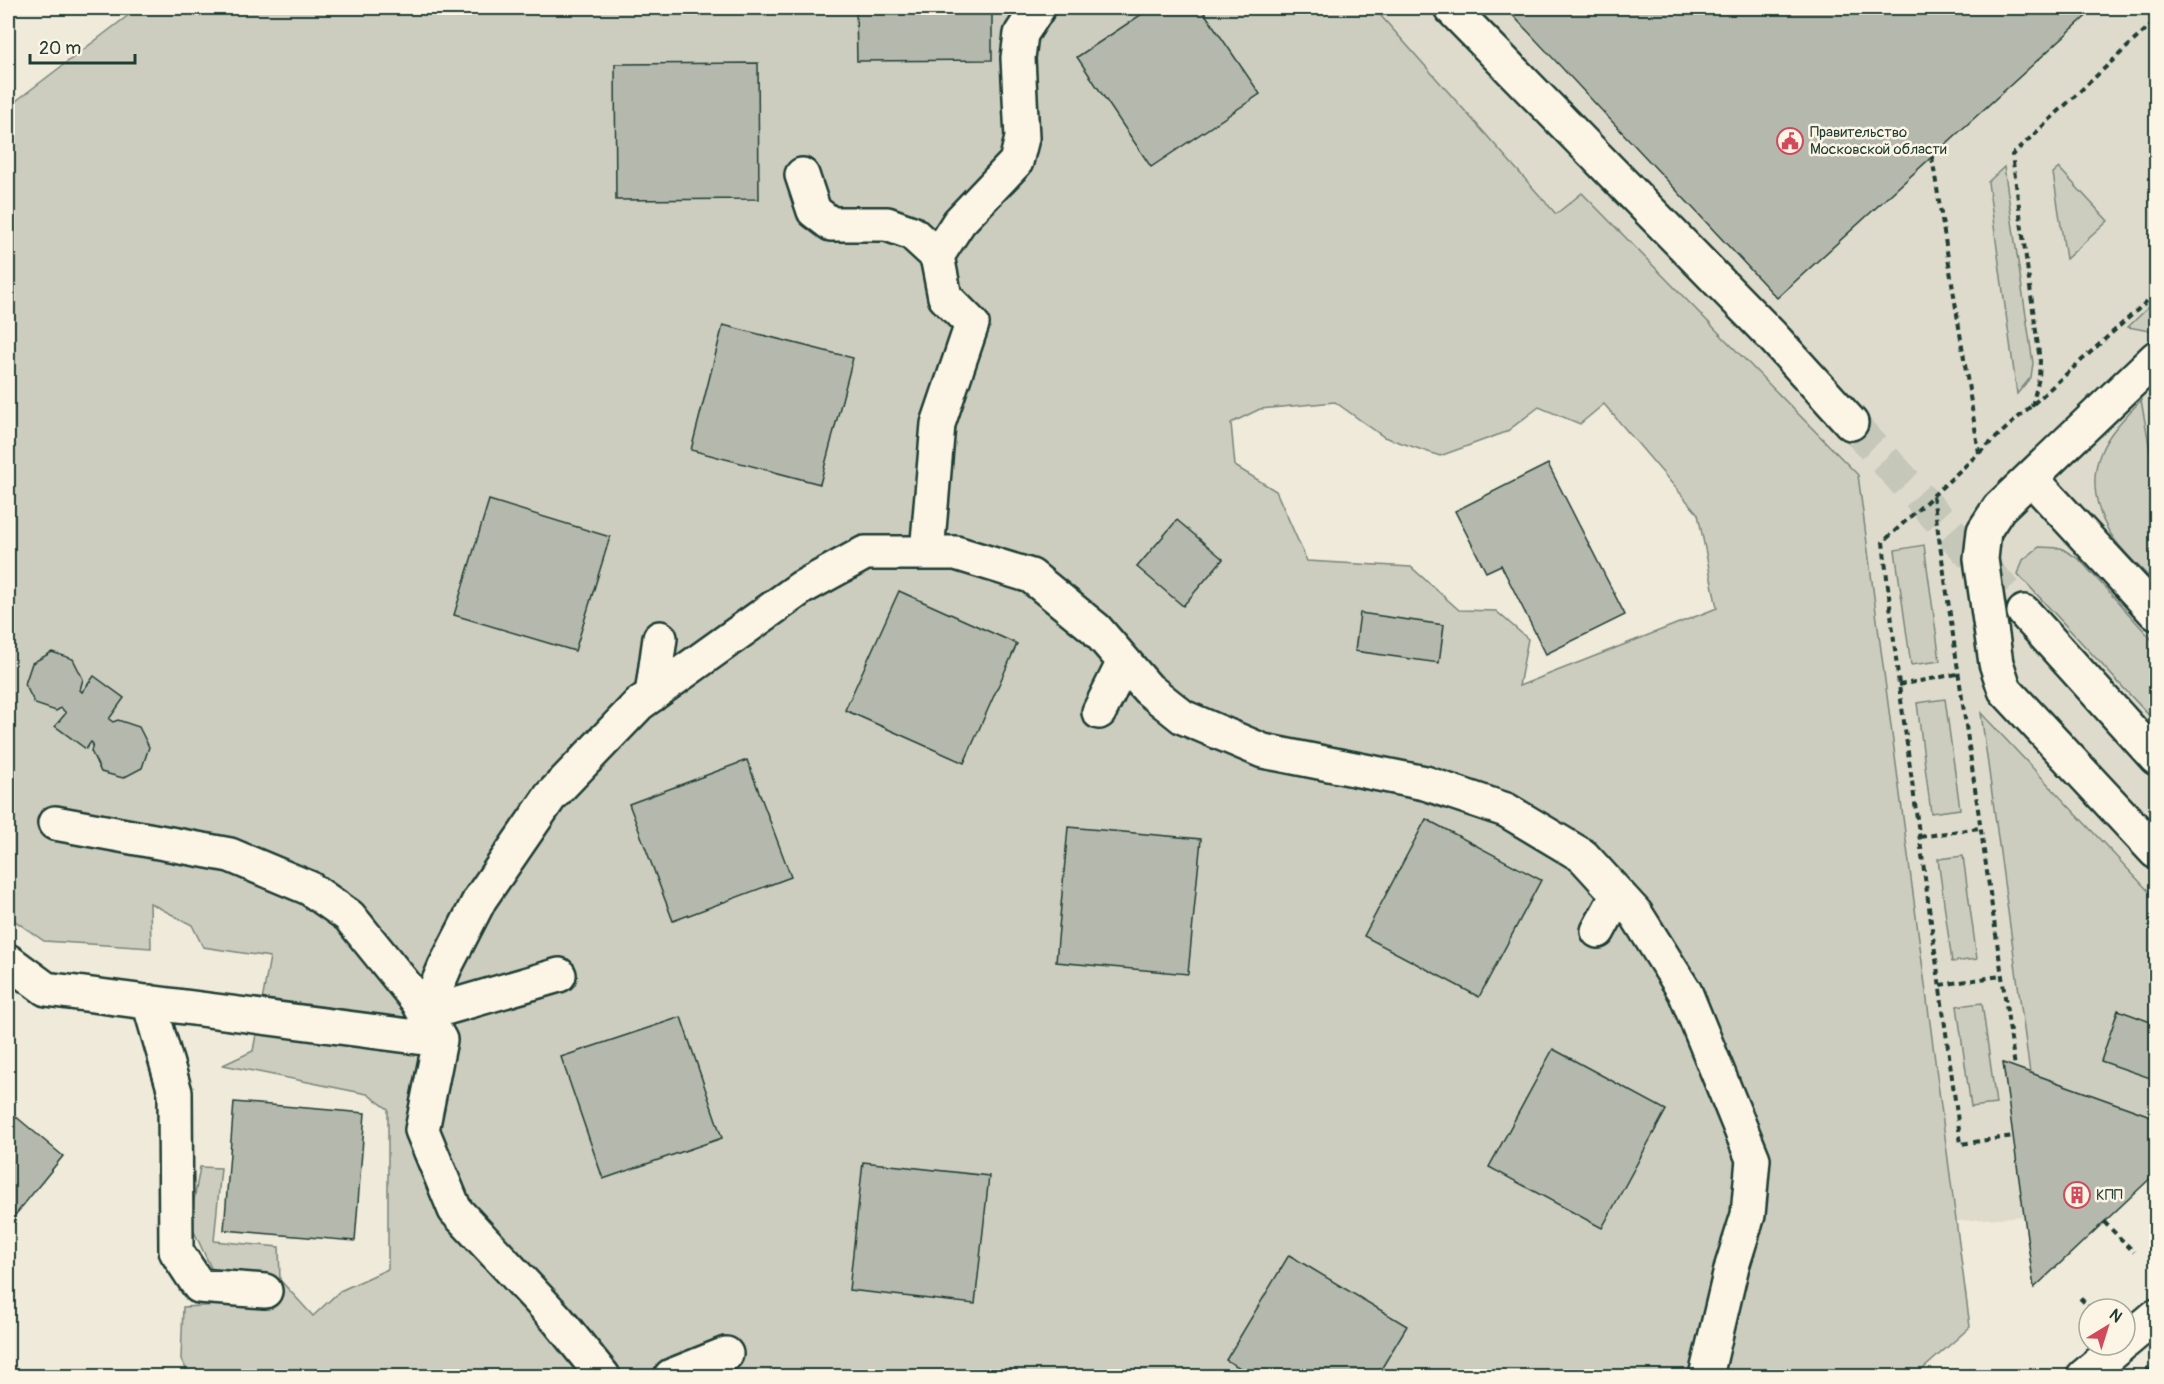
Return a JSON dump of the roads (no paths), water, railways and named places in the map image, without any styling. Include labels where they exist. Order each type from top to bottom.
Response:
[{"type":"street","points":[[937,256],[959,222],[1016,162],[1022,138],[1018,58],[1022,34],[1038,8]]},
{"type":"street","points":[[1451,8],[1772,336],[1851,423]]},
{"type":"street","points":[[802,175],[814,211],[831,224],[887,224],[912,233],[937,256],[945,297],[972,324],[938,424],[927,553]]},
{"type":"street","points":[[2157,358],[1999,508],[1984,531],[1981,559],[1996,663],[2005,690],[2157,852]]},
{"type":"street","points":[[2031,478],[2157,613]]},
{"type":"street","points":[[603,1377],[557,1319],[455,1210],[422,1130],[428,1090],[432,1027],[445,967],[480,898],[550,797],[639,704],[801,588],[866,553],[956,553],[1031,576],[1096,630],[1148,689],[1183,717],[1263,751],[1425,783],[1506,810],[1583,856],[1618,894],[1636,914],[1685,992],[1753,1159],[1748,1215],[1732,1266],[1706,1377]]},
{"type":"street","points":[[2024,612],[2157,758]]},
{"type":"street","points":[[652,695],[660,638]]},
{"type":"street","points":[[1099,712],[1124,662]]},
{"type":"street","points":[[54,823],[230,855],[309,888],[349,916],[417,1000],[432,1027]]},
{"type":"street","points":[[1598,931],[1618,894]]},
{"type":"street","points":[[8,962],[45,989],[149,1002],[432,1027],[560,975]]},
{"type":"street","points":[[149,1002],[175,1092],[176,1251],[199,1286],[265,1291]]},
{"type":"street","points":[[2137,1332],[2157,1316]]},
{"type":"street","points":[[671,1377],[726,1354]]},
{"type":"street","points":[[2084,1377],[2107,1357]]},
{"type":"tunnel","points":[[1851,423],[2024,612]]},
{"type":"place","name":"Правительство Московской области","points":[[1790,141]]},
{"type":"place","name":"КПП","points":[[2077,1195]]}]
